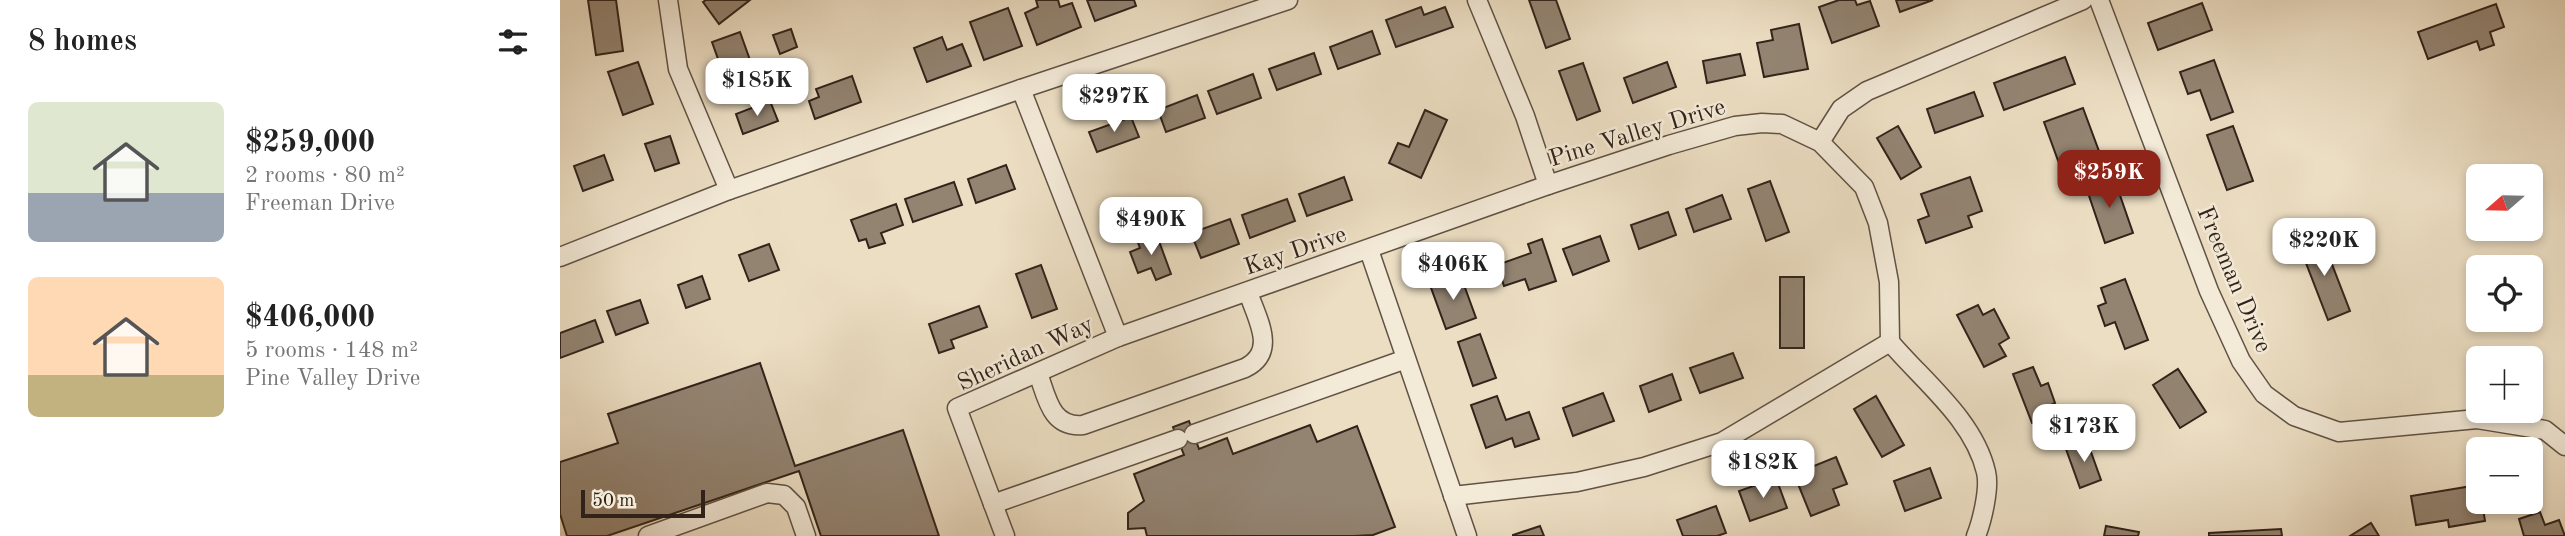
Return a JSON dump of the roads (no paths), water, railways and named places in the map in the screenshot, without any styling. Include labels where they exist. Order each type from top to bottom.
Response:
[{"type":"street","points":[[668,0],[678,69],[729,190]]},
{"type":"street","points":[[560,257],[729,190],[1255,6],[1288,0]]},
{"type":"street","points":[[1477,0],[1525,116],[1548,185]]},
{"type":"street","points":[[1820,142],[1841,109],[1867,91],[2083,0]]},
{"type":"street","name":"Freeman Drive","points":[[2099,0],[2209,291],[2241,361],[2264,394],[2294,416],[2339,432],[2477,419],[2544,430],[2565,446]]},
{"type":"street","points":[[1021,89],[1118,337]]},
{"type":"street","name":"Pine Valley Drive","points":[[1369,250],[1548,185],[1670,145],[1735,126],[1782,124],[1820,142],[1864,187],[1878,223],[1889,282],[1890,342]]},
{"type":"street","points":[[1369,250],[1467,536]]},
{"type":"street","name":"Kay Drive","points":[[1118,337],[1369,250]]},
{"type":"street","points":[[1038,373],[1050,408],[1059,420],[1072,426],[1083,425],[1245,368],[1257,362],[1264,351],[1263,335],[1248,292]]},
{"type":"street","name":"Sheridan Way","points":[[1005,536],[957,408],[1118,337]]},
{"type":"street","points":[[1452,496],[1577,482],[1644,467],[1722,442],[1890,342],[1973,437],[1987,475],[1982,521],[1976,536]]},
{"type":"street","points":[[993,504],[1406,359]]},
{"type":"street","points":[[648,536],[767,493],[785,495],[796,507],[806,536]]}]
